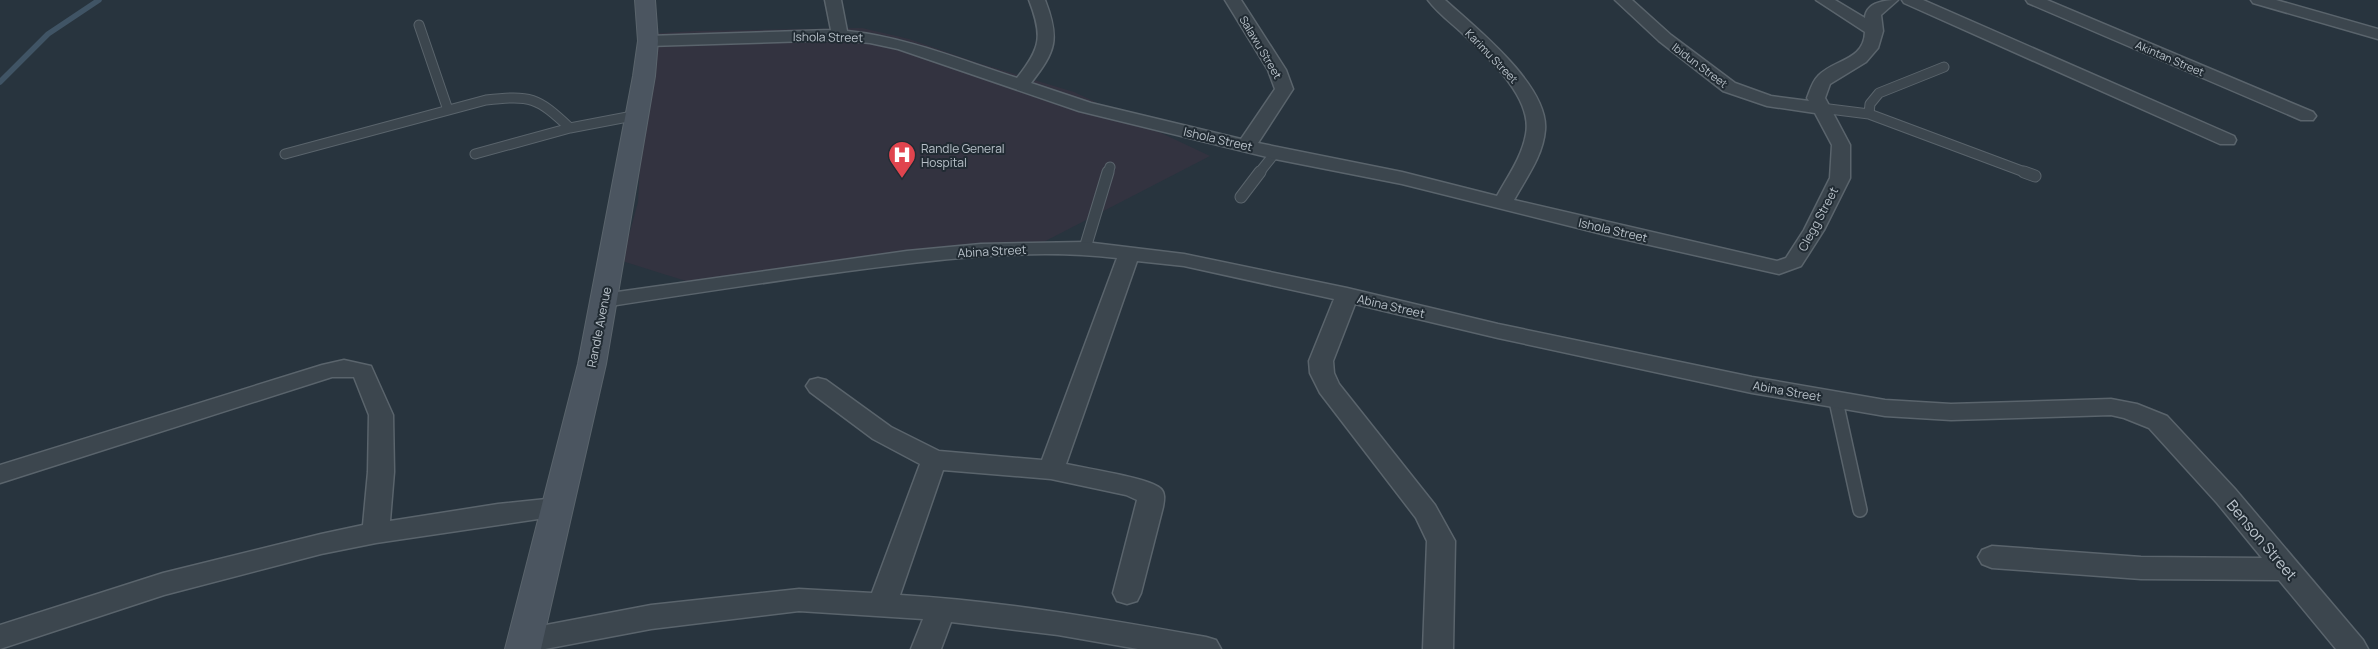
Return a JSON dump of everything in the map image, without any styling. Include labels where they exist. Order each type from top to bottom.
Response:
[{"type":"street","name":"Randle Avenue","points":[[524,645],[592,364],[638,115],[648,41],[645,0]]},
{"type":"street","points":[[833,0],[840,35]]},
{"type":"street","points":[[1022,85],[1044,55],[1048,43],[1047,30],[1037,0]]},
{"type":"street","name":"Salawu Street","points":[[1233,0],[1277,70],[1284,89],[1247,145]]},
{"type":"street","name":"Karimu Street","points":[[1436,0],[1520,85],[1534,108],[1537,121],[1535,137],[1529,154],[1503,203]]},
{"type":"street","name":"Ibidun Street","points":[[1623,0],[1666,38],[1729,87],[1767,100],[1790,105],[1821,108]]},
{"type":"street","points":[[1824,0],[1875,31]]},
{"type":"street","name":"Clegg Street","points":[[1789,266],[1794,262],[1814,230],[1840,178],[1841,145],[1816,98],[1823,81],[1840,68],[1858,60],[1870,49],[1875,31],[1873,14],[1890,0]]},
{"type":"street","points":[[1910,0],[2226,140]]},
{"type":"street","name":"Akintan Street","points":[[2034,0],[2307,116]]},
{"type":"street","points":[[2259,0],[2378,34]]},
{"type":"street","name":"Ishola Street","points":[[648,41],[840,35],[870,38],[902,45],[1085,107],[1275,153],[1402,178],[1757,263],[1780,268],[1789,266]]},
{"type":"street","name":"Abina Street","points":[[604,300],[907,257],[981,250],[1084,248],[1130,252],[1184,260],[1347,295],[1498,331],[1752,385],[1836,400],[1885,408],[1950,412],[2111,407],[2145,416],[2158,422],[2170,433]]},
{"type":"street","points":[[1051,470],[1130,252]]},
{"type":"street","points":[[1347,295],[1322,361],[1322,372],[1328,387],[1426,512],[1441,540],[1438,649]]},
{"type":"street","points":[[0,474],[330,370],[356,369],[363,371],[380,415],[381,472],[376,533]]},
{"type":"street","points":[[818,386],[882,433],[934,460],[1051,470],[1131,487],[1151,495],[1150,507],[1127,593]]},
{"type":"street","name":"Benson Street","points":[[2170,433],[2287,569],[2352,649]]},
{"type":"street","points":[[882,605],[934,460]]},
{"type":"street","points":[[0,637],[164,584],[321,544],[376,533],[498,514],[556,508]]},
{"type":"street","points":[[1992,557],[2141,568],[2287,569]]},
{"type":"street","points":[[524,645],[651,617],[799,600],[941,609],[1058,623],[1206,649]]},
{"type":"street","points":[[926,649],[941,609]]},
{"type":"lane","points":[[419,25],[448,110]]},
{"type":"lane","points":[[1869,114],[1870,104],[1879,93],[1944,67]]},
{"type":"lane","points":[[285,154],[486,100],[515,97],[539,100],[570,128]]},
{"type":"lane","points":[[1821,108],[1869,114],[1984,155],[2035,176]]},
{"type":"lane","points":[[474,154],[570,128],[638,115]]},
{"type":"lane","points":[[1241,197],[1275,153]]},
{"type":"lane","points":[[1084,248],[1110,167]]},
{"type":"lane","points":[[1836,400],[1860,510]]},
{"type":"shaded area","name":"Randle General Hospital","points":[[862,28],[909,39],[978,63],[1074,92],[1210,156],[1030,249],[705,287],[622,261],[638,202],[647,34],[696,31]]},
{"type":"waterway","points":[[0,82],[48,34],[99,0]]},
{"type":"place","name":"Randle General Hospital","points":[[902,179]]}]
